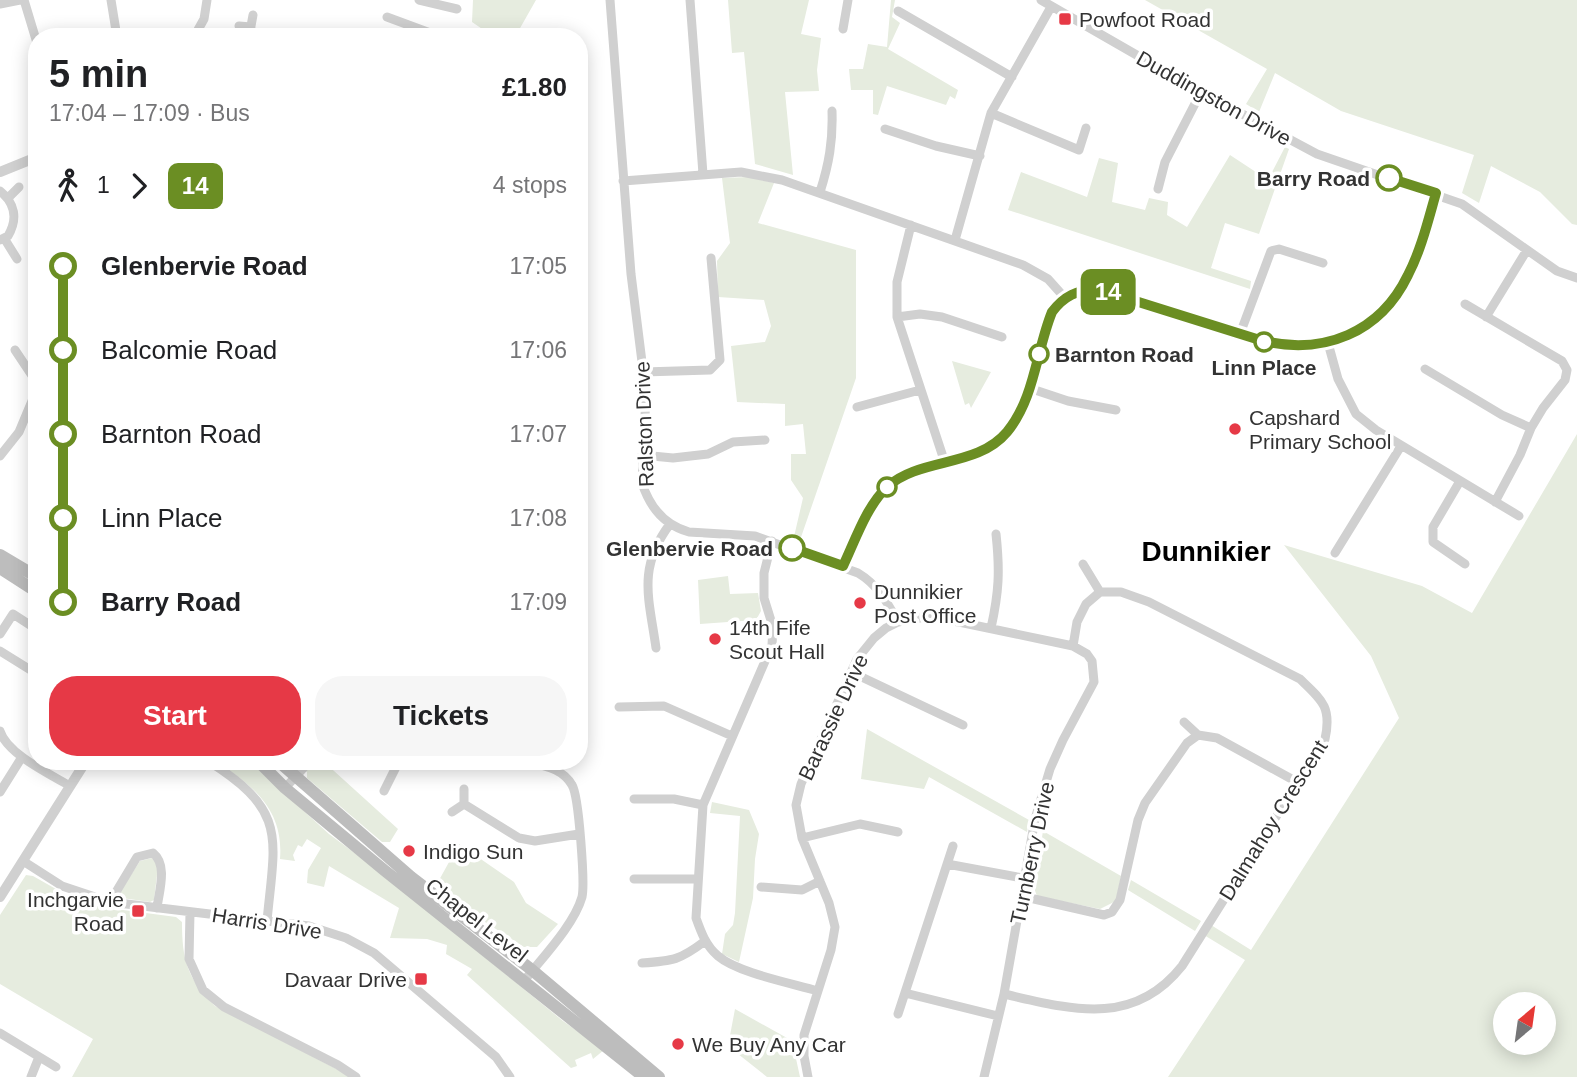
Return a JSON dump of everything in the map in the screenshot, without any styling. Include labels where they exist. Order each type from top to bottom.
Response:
[{"type":"main road","points":[[0,555],[28,572]]},
{"type":"main road","points":[[0,568],[28,586]]},
{"type":"main road","name":"Chapel Level","points":[[267,770],[285,788],[659,1077]]},
{"type":"main road","name":"Chapel Level","points":[[287,770],[644,1077]]},
{"type":"street","points":[[0,4],[22,0],[32,28]]},
{"type":"street","points":[[111,0],[116,28]]},
{"type":"street","points":[[199,28],[204,19],[207,0]]},
{"type":"street","points":[[419,0],[457,9]]},
{"type":"street","points":[[610,0],[624,181],[741,172],[760,174],[820,192],[1023,265],[1048,279],[1065,298]]},
{"type":"street","points":[[690,0],[704,174]]},
{"type":"street","points":[[844,29],[848,0]]},
{"type":"street","name":"Duddingston Drive","points":[[1041,0],[1201,92],[1317,154],[1462,204],[1557,271],[1577,278]]},
{"type":"street","points":[[955,240],[991,113],[1051,7]]},
{"type":"street","points":[[898,11],[1012,77]]},
{"type":"street","points":[[251,28],[253,15]]},
{"type":"street","points":[[387,17],[417,28]]},
{"type":"street","points":[[239,26],[243,28]]},
{"type":"street","points":[[1158,189],[1165,162],[1201,92]]},
{"type":"street","points":[[820,192],[833,140],[832,111]]},
{"type":"street","points":[[991,113],[1079,150],[1086,128]]},
{"type":"street","points":[[885,129],[936,146],[980,156]]},
{"type":"street","points":[[0,172],[28,161]]},
{"type":"street","name":"Ralston Drive","points":[[624,181],[631,274],[646,394],[642,483],[656,512],[670,524]]},
{"type":"street","points":[[8,198],[19,187]]},
{"type":"street","points":[[0,191],[8,198],[14,217],[11,231],[2,239],[18,259]]},
{"type":"street","points":[[843,566],[870,509],[887,487],[916,471],[981,452],[1007,433],[1023,407],[1052,312],[1065,298],[1074,293],[1097,289],[1275,344],[1294,346],[1328,343],[1345,337],[1372,321],[1394,299],[1414,263],[1436,193]]},
{"type":"street","points":[[911,225],[897,282],[897,317],[945,463]]},
{"type":"street","points":[[1240,334],[1271,251],[1279,249],[1323,263]]},
{"type":"street","points":[[1486,317],[1527,250]]},
{"type":"street","points":[[643,372],[710,370],[720,360],[711,258]]},
{"type":"street","points":[[1465,304],[1562,361],[1567,370],[1565,380],[1531,428],[1495,502]]},
{"type":"street","points":[[897,317],[920,314],[942,317],[1002,337]]},
{"type":"street","points":[[1328,343],[1338,379],[1356,414],[1401,446],[1519,516]]},
{"type":"street","points":[[15,349],[28,369]]},
{"type":"street","points":[[1425,369],[1502,415],[1531,428]]},
{"type":"street","points":[[1029,388],[1068,401],[1116,410]]},
{"type":"street","points":[[857,407],[920,390]]},
{"type":"street","points":[[0,456],[19,432],[28,411]]},
{"type":"street","points":[[642,455],[673,458],[708,454],[733,442],[765,440]]},
{"type":"street","points":[[1335,553],[1401,446]]},
{"type":"street","points":[[1460,481],[1433,527],[1433,542],[1465,564]]},
{"type":"street","points":[[656,648],[646,578],[653,553],[670,524],[689,532],[743,534],[772,541],[843,566],[870,580],[887,601],[898,622]]},
{"type":"street","points":[[996,534],[1000,567],[999,592],[991,628],[1073,646],[1077,622],[1086,604],[1100,593],[1083,564]]},
{"type":"street","points":[[772,541],[764,573],[764,598],[773,627],[772,645],[703,805],[696,918],[705,941],[718,957],[727,963],[818,991]]},
{"type":"street","name":"Dalmahoy Crescent","points":[[1004,993],[1067,1008],[1093,1010],[1125,1004],[1161,990],[1182,966],[1325,739],[1329,722],[1328,711],[1300,679],[1149,602],[1121,592],[1100,593]]},
{"type":"street","points":[[0,634],[13,614],[28,624]]},
{"type":"street","name":"Barassie Drive","points":[[808,1077],[804,1035],[831,950],[835,927],[803,838],[797,815],[798,793],[857,659],[873,638],[898,622],[933,618],[991,628]]},
{"type":"street","name":"Turnberry Drive","points":[[987,1076],[1035,819],[1063,740],[1094,682],[1093,661],[1073,646]]},
{"type":"street","points":[[0,651],[28,668]]},
{"type":"street","points":[[851,673],[963,725]]},
{"type":"street","points":[[620,706],[664,706],[732,736]]},
{"type":"street","points":[[1184,722],[1198,735],[1217,738],[1297,782]]},
{"type":"street","points":[[0,731],[12,750],[28,761]]},
{"type":"street","points":[[1021,896],[1104,915],[1112,912],[1120,900],[1138,820],[1145,803],[1187,743],[1198,735]]},
{"type":"street","points":[[0,792],[22,757]]},
{"type":"street","points":[[44,770],[70,786]]},
{"type":"street","points":[[0,897],[80,770]]},
{"type":"street","points":[[220,770],[253,794],[268,816],[274,845],[267,921]]},
{"type":"street","points":[[285,788],[302,770]]},
{"type":"street","points":[[384,791],[395,770]]},
{"type":"street","points":[[528,976],[565,928],[582,897],[583,875],[573,786],[556,770]]},
{"type":"street","points":[[464,789],[464,804]]},
{"type":"street","points":[[634,799],[674,799],[703,805]]},
{"type":"street","points":[[464,804],[519,838],[535,841],[579,834]]},
{"type":"street","points":[[452,812],[464,804]]},
{"type":"street","points":[[803,838],[860,824],[898,832]]},
{"type":"street","points":[[898,1014],[953,846]]},
{"type":"street","points":[[110,902],[137,857],[153,853],[162,865],[156,908]]},
{"type":"street","name":"Harris Drive","points":[[23,861],[62,886],[110,902],[309,926],[346,937],[374,953],[496,1057],[510,1077]]},
{"type":"street","points":[[947,864],[1023,878]]},
{"type":"street","points":[[634,879],[697,879]]},
{"type":"street","points":[[761,887],[802,890],[820,881]]},
{"type":"street","points":[[190,912],[189,959],[197,981],[214,1000],[356,1077]]},
{"type":"street","points":[[642,963],[684,957],[705,941]]},
{"type":"street","points":[[905,993],[998,1016]]},
{"type":"street","points":[[0,1034],[56,1067]]},
{"type":"street","points":[[30,1077],[39,1057]]},
{"type":"shaded area","points":[[473,0],[536,0],[520,28],[481,28],[472,22]]},
{"type":"shaded area","points":[[728,0],[809,0],[801,34],[821,38],[817,70],[819,91],[785,92],[793,175],[755,164],[744,52],[732,53]]},
{"type":"shaded area","points":[[891,0],[895,0],[892,17],[900,23],[888,49],[958,90],[955,99],[950,96],[946,105],[887,86],[878,115],[873,114],[873,90],[851,90],[849,69],[863,69],[868,44],[887,47]]},
{"type":"shaded area","points":[[1145,0],[1577,0],[1577,225],[1572,224],[1540,192],[1491,166],[1479,203],[1462,193],[1474,155],[1341,111],[1275,73],[1259,112],[1246,104],[1267,69]]},
{"type":"shaded area","points":[[1285,147],[1289,149],[1259,234],[1225,223],[1211,268],[1251,281],[1250,289],[1008,210],[1021,172],[1087,197],[1099,158],[1118,163],[1112,202],[1145,210],[1149,198],[1168,202],[1167,215],[1187,227],[1230,155],[1268,180]]},
{"type":"shaded area","points":[[749,177],[774,183],[758,223],[856,250],[856,378],[799,543],[793,541],[803,498],[791,480],[791,454],[806,454],[803,424],[785,426],[785,404],[737,402],[731,346],[765,342],[771,326],[764,300],[718,297],[717,261],[730,243],[722,178]]},
{"type":"shaded area","points":[[952,361],[991,372],[971,408],[969,403],[965,405]]},
{"type":"shaded area","points":[[1577,434],[1577,1077],[1168,1077],[1245,960],[1204,935],[1211,925],[1251,950],[1399,718],[1371,656],[1284,545],[1422,586],[1472,613]]},
{"type":"shaded area","points":[[728,576],[730,594],[758,593],[761,611],[756,620],[700,624],[698,580]]},
{"type":"shaded area","points":[[867,729],[1029,820],[1027,832],[929,777],[924,789],[861,779]]},
{"type":"shaded area","points":[[228,770],[259,770],[329,834],[383,874],[563,1021],[604,1050],[593,1059],[591,1053],[575,1060],[577,1066],[571,1068],[467,975],[472,969],[446,954],[447,945],[427,939],[390,938],[399,908],[329,866],[324,887],[307,883],[308,870],[321,848],[307,839],[302,847],[298,845],[293,855],[295,861],[280,859],[277,826],[271,813],[242,780]]},
{"type":"shaded area","points":[[305,770],[333,770],[398,829],[390,842],[382,842],[307,778]]},
{"type":"shaded area","points":[[712,802],[749,810],[759,834],[753,898],[739,962],[722,954],[725,934],[733,925],[735,913],[740,816],[710,813]]},
{"type":"shaded area","points":[[1043,831],[1121,876],[1116,901],[1100,909],[1037,896],[1034,888]]},
{"type":"shaded area","points":[[459,844],[514,882],[526,903],[558,924],[537,947],[524,947],[485,922],[440,885],[438,882]]},
{"type":"shaded area","points":[[152,858],[158,866],[154,900],[150,902],[118,895],[140,861]]},
{"type":"shaded area","points":[[26,875],[33,876],[77,901],[176,917],[182,922],[183,947],[188,968],[198,986],[215,1006],[352,1077],[72,1077],[93,1039],[0,984],[0,915]]},
{"type":"shaded area","points":[[1131,880],[1201,921],[1195,931],[1128,890]]},
{"type":"shaded area","points":[[735,1009],[796,1043],[795,1054],[800,1077],[767,1077],[728,1046]]},
{"type":"bus line","name":"14","points":[[792,548],[843,566],[870,509],[887,487],[916,471],[981,452],[1007,433],[1023,407],[1052,312],[1058,304],[1074,293],[1097,289],[1263,341],[1284,345],[1312,346],[1328,343],[1358,330],[1381,314],[1407,278],[1436,193],[1389,178]]},
{"type":"place","name":"Powfoot Road","points":[[1065,19]]},
{"type":"place","name":"Barry Road","points":[[1389,178]]},
{"type":"place","name":"Linn Place","points":[[1264,342]]},
{"type":"place","name":"Barnton Road","points":[[1039,354]]},
{"type":"place","name":"Capshard Primary School","points":[[1235,429]]},
{"type":"place","name":"Glenbervie Road","points":[[792,548]]},
{"type":"place","name":"Dunnikier Post Office","points":[[860,603]]},
{"type":"place","name":"14th Fife Scout Hall","points":[[715,639]]},
{"type":"place","name":"Indigo Sun","points":[[409,851]]},
{"type":"place","name":"Inchgarvie Road","points":[[138,911]]},
{"type":"place","name":"Davaar Drive","points":[[421,979]]},
{"type":"place","name":"We Buy Any Car","points":[[678,1044]]},
{"type":"district","name":"Dunnikier","points":[[1206,551]]}]
